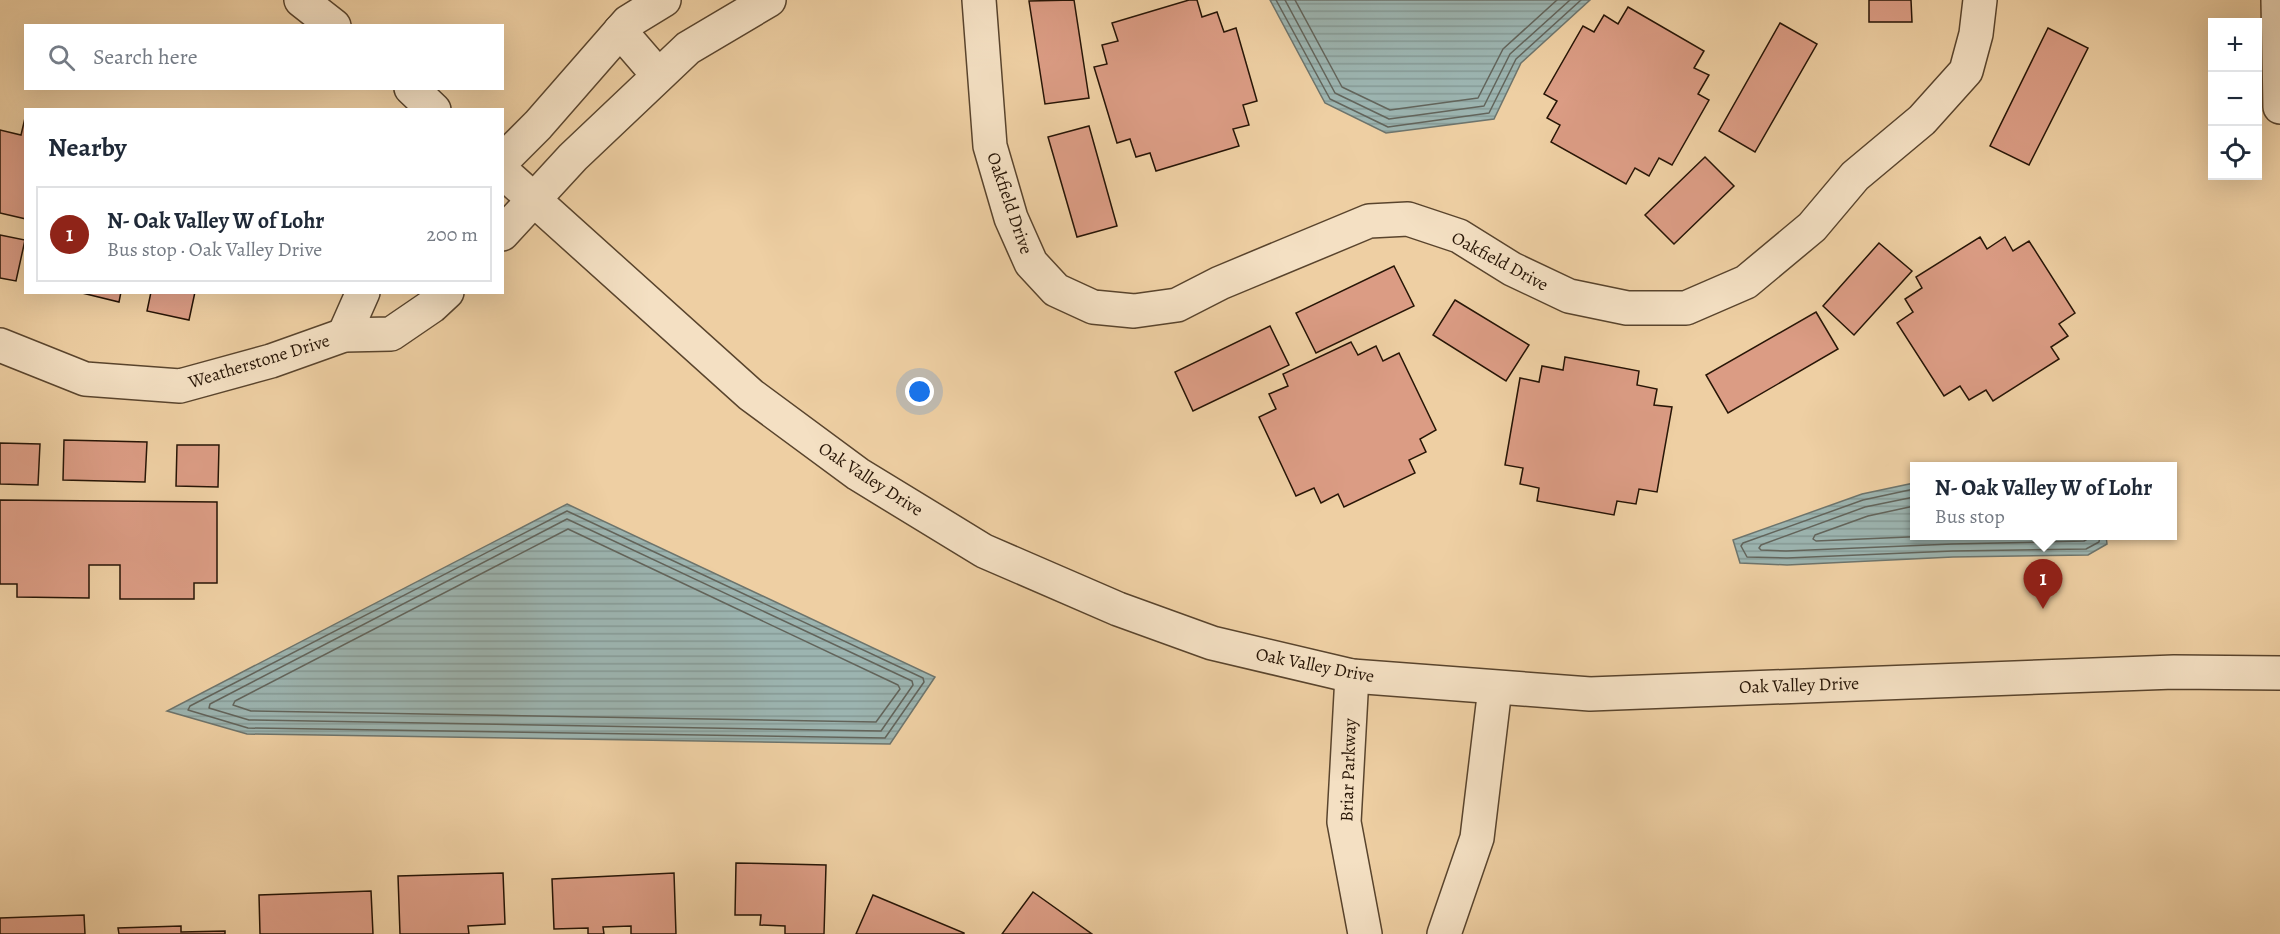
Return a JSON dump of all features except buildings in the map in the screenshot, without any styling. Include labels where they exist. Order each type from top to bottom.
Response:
[{"type":"street","points":[[301,0],[331,24]]},
{"type":"street","points":[[504,159],[538,125],[628,22],[664,0]]},
{"type":"street","points":[[504,232],[573,157],[688,48],[769,0]]},
{"type":"street","name":"Oakfield Drive","points":[[979,0],[990,146],[1011,218],[1031,263],[1056,290],[1093,307],[1134,311],[1177,305],[1220,283],[1369,221],[1408,219],[1459,236],[1512,269],[1569,296],[1627,308],[1686,308],[1746,282],[1812,227],[1856,177],[1922,120],[1966,71],[1976,34],[1980,0]]},
{"type":"street","points":[[2278,0],[2280,107]]},
{"type":"street","points":[[620,31],[658,75]]},
{"type":"street","points":[[413,90],[432,108]]},
{"type":"street","name":"Oak Valley Drive","points":[[504,173],[750,395],[858,474],[984,551],[1118,609],[1212,643],[1352,676],[1590,694],[2163,672],[2280,673]]},
{"type":"street","name":"Weatherstone Drive","points":[[344,335],[362,294]]},
{"type":"street","name":"Weatherstone Drive","points":[[0,345],[85,379],[180,386],[270,361],[344,335],[391,334],[432,306],[445,294]]},
{"type":"street","name":"Briar Parkway","points":[[1352,676],[1344,822],[1365,934]]},
{"type":"street","points":[[1444,934],[1477,838],[1496,688]]},
{"type":"water","points":[[1270,0],[1590,0],[1521,63],[1494,119],[1386,133],[1325,103]]},
{"type":"water","points":[[1910,484],[1910,540],[2106,540],[2107,544],[2088,555],[1953,557],[1787,565],[1740,563],[1733,540],[1862,494]]},
{"type":"water","points":[[567,504],[935,677],[890,744],[247,734],[167,711]]},
{"type":"place","name":"N- Oak Valley W of Lohr","points":[[2043,609]]}]
